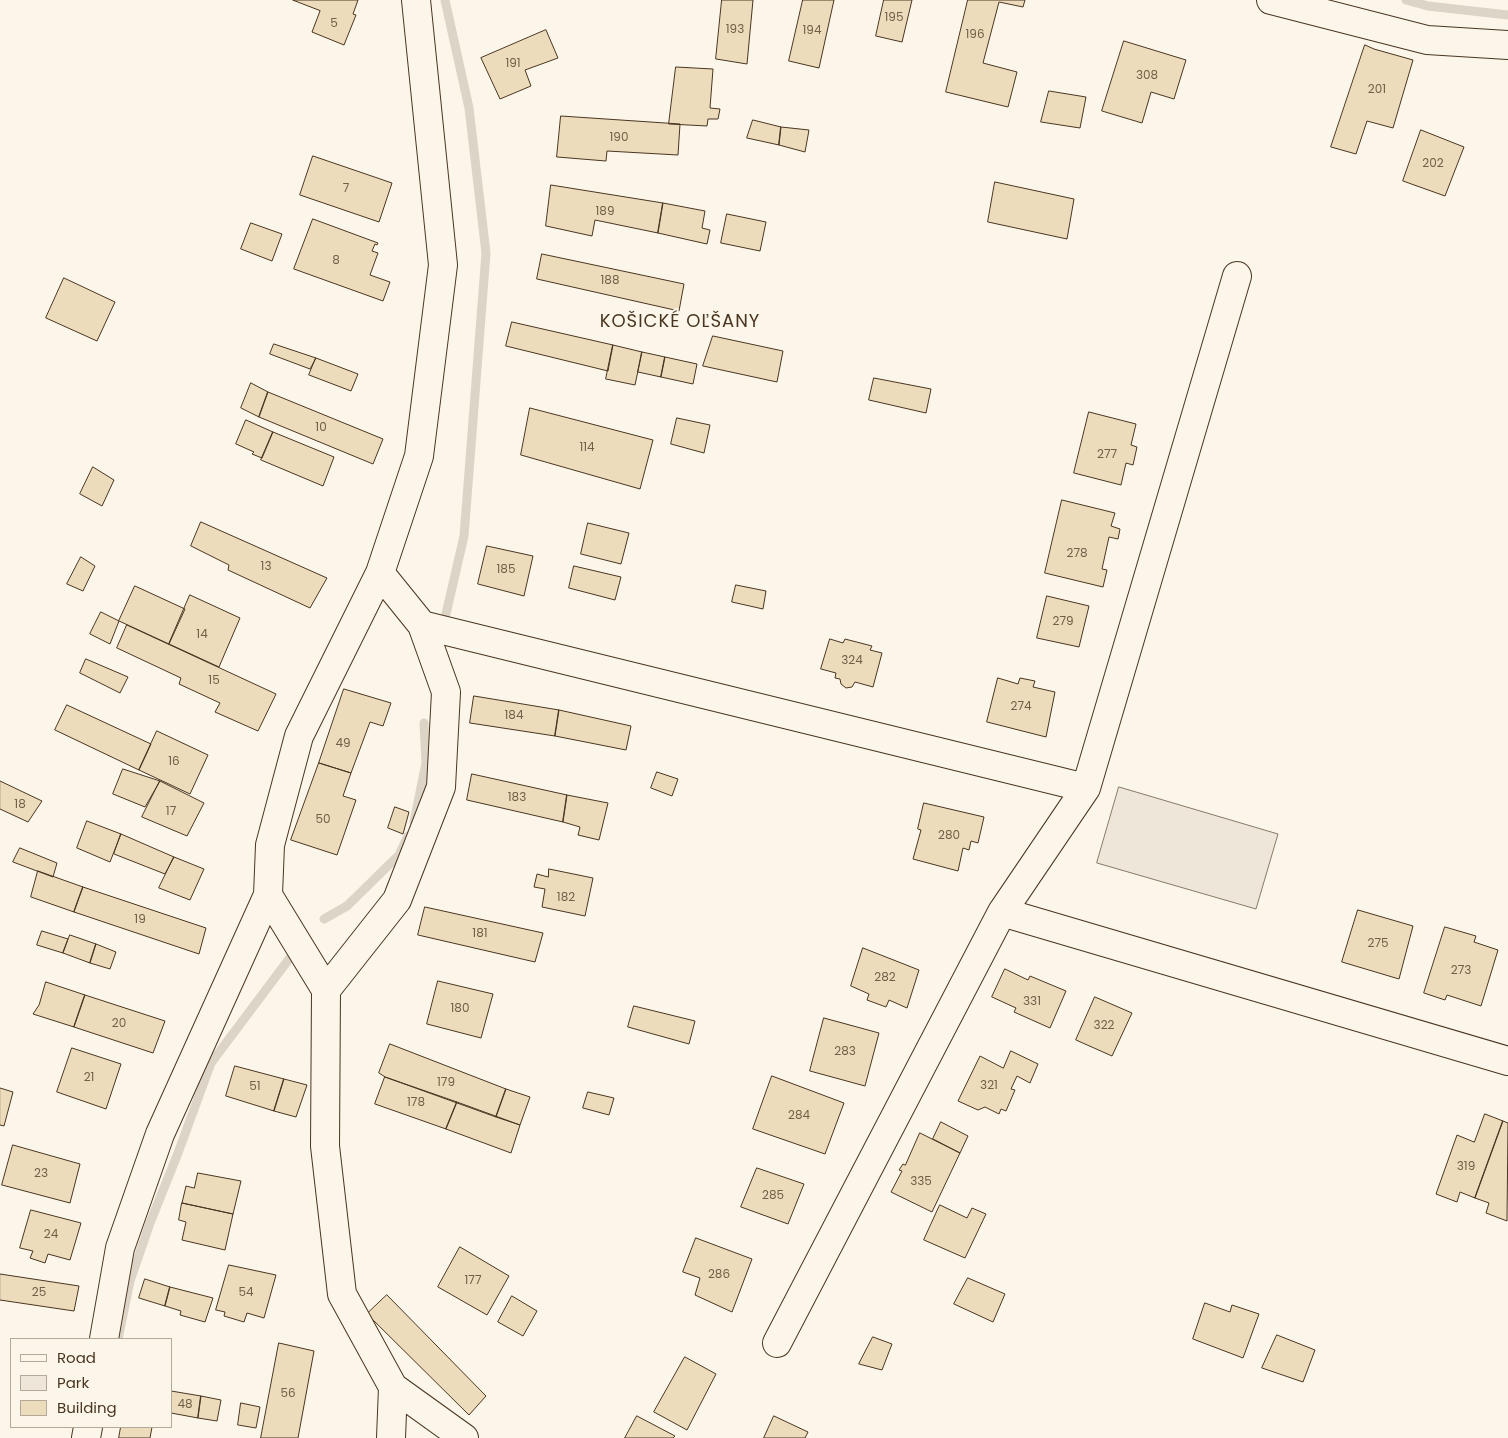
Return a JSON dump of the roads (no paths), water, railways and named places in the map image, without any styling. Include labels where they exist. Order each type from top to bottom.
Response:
[{"type":"street","points":[[104,1338],[120,1248],[160,1134],[268,895],[270,845],[299,736],[380,573],[419,456],[443,266],[416,0]]},
{"type":"street","points":[[1271,0],[1427,40],[1508,45]]},
{"type":"street","points":[[777,1343],[1002,912],[1086,788],[1237,276]]},
{"type":"street","points":[[326,990],[398,900],[441,787],[446,692],[422,625],[380,573]]},
{"type":"street","points":[[422,625],[1086,788]]},
{"type":"street","points":[[268,895],[326,990],[325,1146],[342,1294],[393,1387],[464,1438]]},
{"type":"street","points":[[1002,912],[1508,1061]]},
{"type":"street","points":[[391,1438],[393,1387]]},
{"type":"waterway","points":[[445,0],[469,108],[486,253],[464,536],[446,614]]},
{"type":"waterway","points":[[1406,0],[1428,6],[1508,15]]},
{"type":"waterway","points":[[414,822],[426,763],[424,723]]},
{"type":"waterway","points":[[324,919],[347,906],[399,855],[408,836]]},
{"type":"waterway","points":[[118,1338],[130,1281],[211,1063],[289,959]]},
{"type":"district","name":"KOŠICKÉ OĽŠANY","points":[[680,322]]}]
